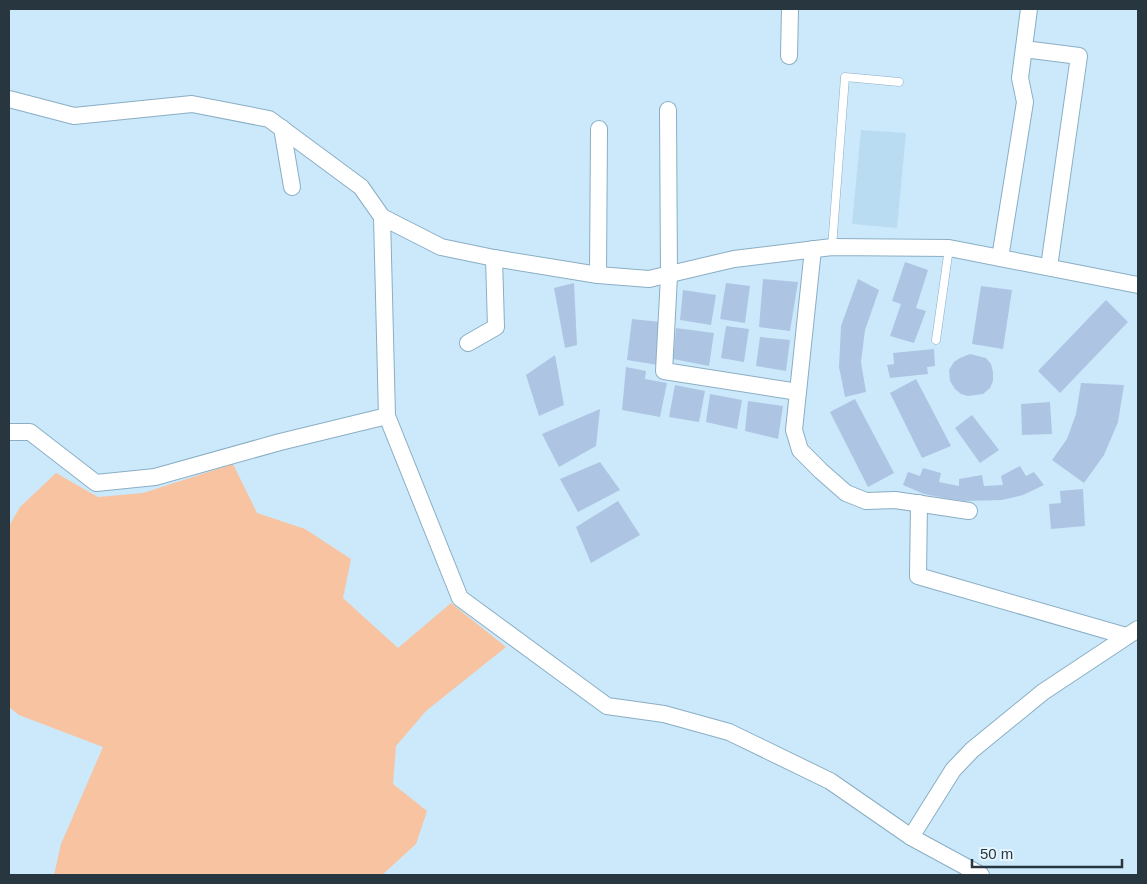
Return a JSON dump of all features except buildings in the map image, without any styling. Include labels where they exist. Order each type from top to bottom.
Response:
[{"type":"street","points":[[789,56],[790,9]]},
{"type":"street","points":[[1000,258],[1025,102],[1020,78],[1029,9]]},
{"type":"street","points":[[1024,48],[1079,56],[1049,267]]},
{"type":"street","points":[[9,99],[74,116],[192,104],[269,119],[361,187],[382,217],[441,247],[494,258],[598,275],[649,279],[669,276],[734,259],[832,247],[949,248],[1138,285]]},
{"type":"street","points":[[668,110],[669,276],[664,371],[798,392]]},
{"type":"street","points":[[282,128],[292,187]]},
{"type":"street","points":[[598,275],[599,130]]},
{"type":"street","points":[[382,217],[387,416],[460,598],[607,706],[664,714],[729,732],[830,780],[911,837],[981,875]]},
{"type":"street","points":[[813,249],[794,430],[800,450],[821,472],[846,493],[866,501],[895,500],[969,511]]},
{"type":"street","points":[[468,343],[496,327],[494,258]]},
{"type":"street","points":[[9,432],[30,432],[96,483],[156,477],[280,442],[387,416]]},
{"type":"street","points":[[919,504],[918,576],[1132,633]]},
{"type":"street","points":[[911,837],[953,770],[972,750],[1043,692],[1132,633]]},
{"type":"lane","points":[[832,247],[845,77],[899,82]]},
{"type":"lane","points":[[936,340],[949,248]]},
{"type":"shaded area","points":[[861,130],[906,133],[897,228],[852,224]]},
{"type":"shaded area","points":[[233,464],[257,513],[305,529],[351,559],[343,598],[398,648],[451,603],[506,647],[426,711],[396,746],[393,784],[427,811],[416,844],[382,875],[54,875],[61,844],[103,747],[19,715],[9,707],[9,526],[20,507],[56,473],[98,497],[143,493]]}]
